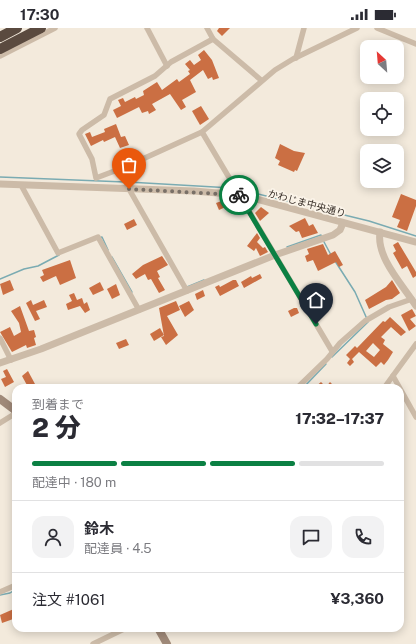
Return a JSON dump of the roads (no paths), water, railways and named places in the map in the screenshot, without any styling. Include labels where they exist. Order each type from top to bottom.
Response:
[{"type":"highway","points":[[0,37],[17,28]]},
{"type":"highway","points":[[0,49],[40,28]]},
{"type":"main road","points":[[0,399],[12,409]]},
{"type":"main road","points":[[160,632],[167,644]]},
{"type":"street","points":[[0,56],[55,28]]},
{"type":"street","points":[[147,28],[167,66]]},
{"type":"street","points":[[207,28],[213,39],[261,80]]},
{"type":"street","points":[[296,58],[304,28]]},
{"type":"street","points":[[213,39],[167,66],[155,76],[110,99],[104,115],[82,130],[79,134],[92,159],[96,178],[125,167],[202,132],[261,80],[296,58],[357,28]]},
{"type":"street","points":[[376,28],[416,44]]},
{"type":"street","points":[[202,132],[332,351]]},
{"type":"street","points":[[125,167],[123,174],[127,184],[187,291]]},
{"type":"street","name":"かわじま中央通り","points":[[0,184],[127,184],[237,191],[343,223],[416,242]]},
{"type":"street","points":[[21,185],[58,253],[98,237],[139,310]]},
{"type":"street","points":[[0,363],[139,310],[275,255],[332,235],[340,230],[343,223]]},
{"type":"street","points":[[380,232],[380,244],[383,254],[416,306]]},
{"type":"street","points":[[301,384],[332,351],[373,315],[412,299]]},
{"type":"street","points":[[0,338],[11,360]]},
{"type":"street","points":[[387,384],[416,344]]},
{"type":"street","points":[[394,376],[398,384]]},
{"type":"street","points":[[404,395],[416,417]]},
{"type":"street","points":[[0,423],[12,415]]},
{"type":"street","points":[[0,592],[12,587]]},
{"type":"street","points":[[93,644],[118,632]]},
{"type":"waterway","points":[[0,177],[125,182]]},
{"type":"waterway","points":[[128,182],[232,188]]},
{"type":"waterway","points":[[238,189],[369,221],[416,236]]},
{"type":"waterway","points":[[287,247],[321,235],[322,237]]},
{"type":"waterway","points":[[99,238],[102,237],[108,250]]},
{"type":"waterway","points":[[323,240],[331,255]]},
{"type":"waterway","points":[[0,279],[24,269],[38,266],[59,255]]},
{"type":"waterway","points":[[112,257],[132,292]]},
{"type":"waterway","points":[[335,261],[355,292],[367,319]]},
{"type":"waterway","points":[[187,287],[204,280]]},
{"type":"waterway","points":[[332,357],[368,322]]},
{"type":"waterway","points":[[307,384],[326,364]]},
{"type":"waterway","points":[[0,595],[12,592]]}]
